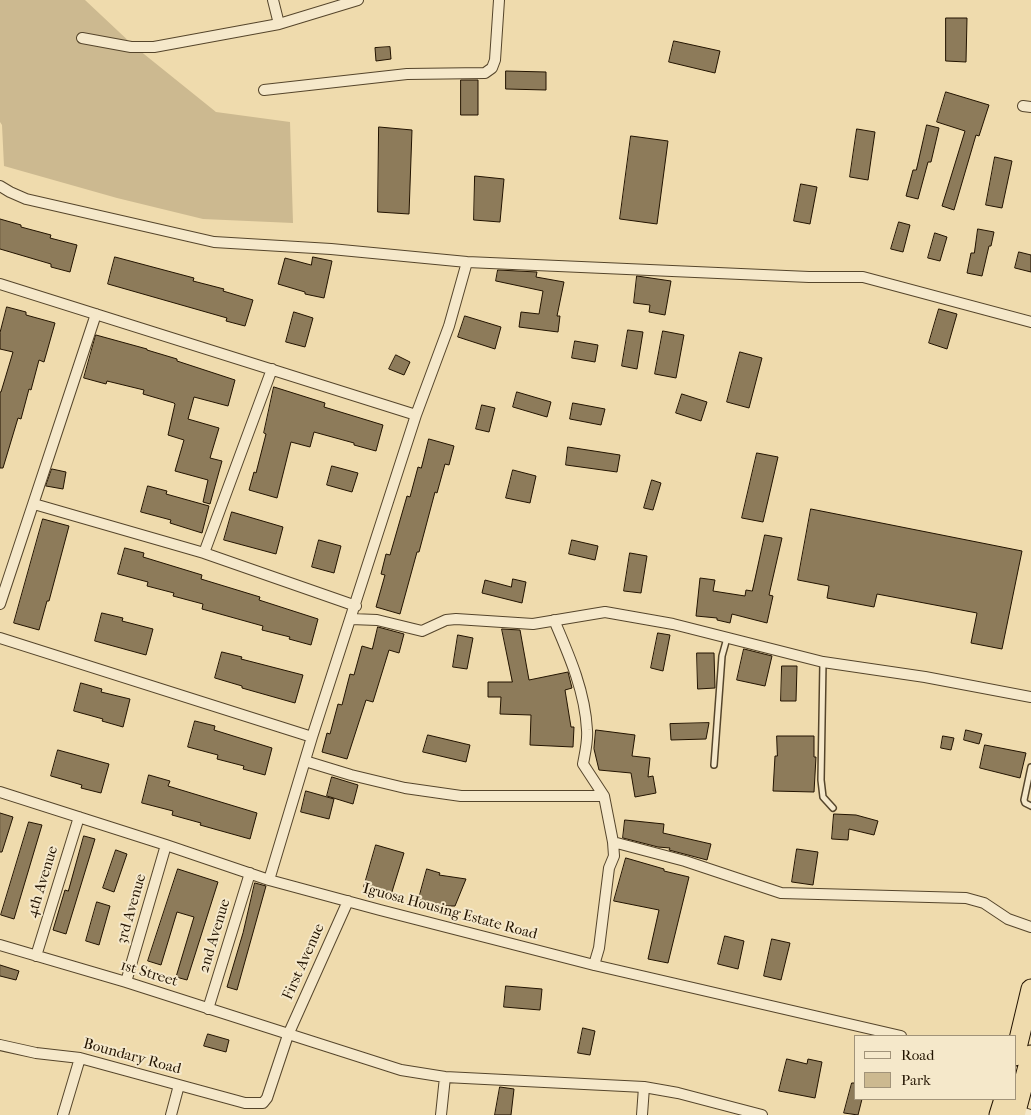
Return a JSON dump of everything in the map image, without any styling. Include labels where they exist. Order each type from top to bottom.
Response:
[{"type":"highway","points":[[1016,1052],[1031,989]]},
{"type":"highway","points":[[1016,1096],[1031,1056]]},
{"type":"street","points":[[273,0],[279,24]]},
{"type":"street","points":[[82,38],[131,47],[154,47],[279,24],[358,0]]},
{"type":"street","points":[[264,90],[407,74],[485,73],[492,68],[494,60],[499,0]]},
{"type":"street","points":[[0,186],[26,200],[214,242],[331,249],[467,262],[809,277],[863,277],[1031,322]]},
{"type":"street","points":[[269,880],[312,737],[356,606],[416,415],[449,326],[467,262]]},
{"type":"street","points":[[0,284],[416,415]]},
{"type":"street","points":[[0,604],[96,314]]},
{"type":"street","points":[[204,553],[272,369]]},
{"type":"street","points":[[34,504],[204,553],[356,606]]},
{"type":"street","points":[[351,619],[377,620],[422,631],[446,620],[533,624],[604,612],[673,624],[823,662],[1031,697]]},
{"type":"street","points":[[554,620],[570,657],[582,692],[588,732],[583,764],[604,796],[613,842],[614,856],[609,868],[599,948],[594,965]]},
{"type":"street","points":[[0,638],[312,737]]},
{"type":"street","points":[[305,761],[405,788],[461,796],[604,796]]},
{"type":"street","name":"Iguosa Housing Estate Road","points":[[0,792],[269,880],[594,965],[897,1035]]},
{"type":"street","name":"4th Avenue","points":[[36,956],[79,817]]},
{"type":"street","points":[[613,842],[686,861],[781,893],[966,898],[984,903],[1008,919],[1031,926]]},
{"type":"street","name":"3rd Avenue","points":[[126,982],[166,845]]},
{"type":"street","name":"2nd Avenue","points":[[208,1009],[250,873]]},
{"type":"street","name":"First Avenue","points":[[256,1104],[263,1103],[267,1098],[288,1035],[348,901]]},
{"type":"street","name":"1st Street","points":[[0,945],[126,982],[401,1070],[445,1078],[644,1086],[762,1115]]},
{"type":"street","name":"Boundary Road","points":[[0,1045],[36,1053],[80,1058],[245,1103],[256,1104]]},
{"type":"street","points":[[63,1115],[80,1058]]},
{"type":"street","points":[[441,1115],[445,1078]]},
{"type":"street","points":[[171,1115],[179,1085]]},
{"type":"street","points":[[642,1115],[644,1086]]},
{"type":"lane","points":[[714,765],[722,656],[727,638]]},
{"type":"lane","points":[[823,662],[821,780],[823,797],[833,808]]},
{"type":"lane","points":[[1031,767],[1024,800],[1025,803],[1031,806]]},
{"type":"green space","points":[[0,0],[85,0],[134,46],[216,112],[290,122],[293,223],[203,219],[117,198],[4,166],[2,125],[0,122]]},
{"type":"building","points":[[946,18],[967,18],[966,62],[946,61]]},
{"type":"building","points":[[674,41],[720,51],[715,73],[669,62]]},
{"type":"building","points":[[390,47],[391,59],[376,61],[375,48]]},
{"type":"building","points":[[506,71],[546,72],[546,90],[506,89]]},
{"type":"building","points":[[461,80],[478,80],[478,115],[461,115]]},
{"type":"building","points":[[946,92],[989,105],[979,136],[976,135],[954,210],[942,206],[965,131],[937,122]]},
{"type":"building","points":[[927,125],[939,128],[931,162],[928,162],[918,199],[906,196],[913,170],[916,170]]},
{"type":"building","points":[[379,127],[412,130],[409,214],[378,212]]},
{"type":"building","points":[[857,129],[875,132],[868,180],[850,177]]},
{"type":"building","points":[[631,136],[668,141],[657,224],[620,219]]},
{"type":"building","points":[[995,157],[1012,161],[1002,208],[986,205]]},
{"type":"building","points":[[475,176],[504,179],[500,222],[474,220]]},
{"type":"building","points":[[801,184],[817,187],[810,224],[794,221]]},
{"type":"building","points":[[0,219],[51,235],[50,238],[77,245],[70,272],[51,267],[51,264],[0,249]]},
{"type":"building","points":[[899,222],[910,225],[903,252],[891,249]]},
{"type":"building","points":[[978,229],[994,232],[982,276],[967,273],[971,253],[974,253]]},
{"type":"building","points":[[935,233],[947,237],[940,261],[928,258]]},
{"type":"building","points":[[1019,252],[1031,255],[1031,272],[1015,268]]},
{"type":"building","points":[[115,257],[194,278],[193,281],[224,289],[223,291],[253,300],[245,326],[226,321],[227,318],[108,284]]},
{"type":"building","points":[[313,257],[332,261],[324,298],[305,294],[305,292],[278,284],[285,258],[311,265]]},
{"type":"building","points":[[498,270],[537,272],[536,277],[564,282],[557,316],[560,316],[558,332],[519,327],[521,312],[539,314],[543,291],[496,281]]},
{"type":"building","points":[[637,276],[671,281],[665,315],[649,312],[650,305],[634,303]]},
{"type":"building","points":[[7,307],[26,312],[26,315],[55,323],[44,362],[39,360],[21,419],[18,418],[3,468],[0,468],[0,392],[13,352],[0,349],[0,333]]},
{"type":"building","points":[[939,309],[957,314],[947,349],[929,343]]},
{"type":"building","points":[[294,312],[313,318],[305,347],[286,342]]},
{"type":"building","points":[[465,316],[501,327],[495,349],[458,337]]},
{"type":"building","points":[[628,330],[643,332],[637,369],[622,366]]},
{"type":"building","points":[[663,331],[684,335],[676,378],[655,374]]},
{"type":"building","points":[[96,335],[147,349],[235,380],[228,406],[194,397],[188,419],[219,428],[210,458],[222,461],[210,504],[203,502],[208,480],[175,471],[184,440],[168,435],[174,403],[143,394],[144,390],[107,381],[106,384],[84,378]]},
{"type":"building","points":[[575,341],[598,345],[595,362],[572,358]]},
{"type":"building","points":[[740,352],[762,358],[749,408],[727,402]]},
{"type":"building","points":[[396,355],[410,362],[404,375],[389,369]]},
{"type":"building","points":[[274,387],[325,403],[324,407],[383,425],[376,451],[314,432],[310,447],[291,442],[277,498],[249,490],[254,472],[256,473],[266,434],[264,433]]},
{"type":"building","points":[[517,392],[551,402],[547,417],[513,407]]},
{"type":"building","points":[[682,394],[707,402],[701,421],[676,413]]},
{"type":"building","points":[[573,403],[605,409],[601,425],[570,419]]},
{"type":"building","points":[[482,405],[495,408],[489,432],[476,429]]},
{"type":"building","points":[[429,439],[454,446],[449,465],[445,464],[437,493],[435,492],[400,614],[376,607],[385,575],[381,574],[386,554],[390,555],[407,496],[410,497],[418,467],[421,468]]},
{"type":"building","points":[[568,447],[620,455],[617,472],[566,465]]},
{"type":"building","points":[[757,453],[778,457],[763,522],[742,518]]},
{"type":"building","points":[[332,466],[358,473],[352,492],[327,485]]},
{"type":"building","points":[[52,469],[66,472],[63,489],[46,486]]},
{"type":"building","points":[[513,470],[536,476],[530,503],[506,498]]},
{"type":"building","points":[[652,480],[661,483],[653,510],[644,508]]},
{"type":"building","points":[[148,486],[167,491],[166,494],[209,506],[202,533],[170,523],[171,520],[141,512]]},
{"type":"building","points":[[811,509],[1022,551],[1002,649],[971,643],[977,613],[877,594],[874,607],[827,598],[829,586],[798,580]]},
{"type":"building","points":[[232,512],[283,527],[276,554],[224,540]]},
{"type":"building","points":[[43,519],[69,526],[49,601],[47,601],[39,630],[14,623]]},
{"type":"building","points":[[765,535],[782,538],[769,595],[773,596],[767,623],[732,614],[730,623],[717,620],[717,618],[696,616],[700,578],[715,580],[713,591],[745,596],[746,590],[752,591]]},
{"type":"building","points":[[319,540],[341,546],[334,573],[312,567]]},
{"type":"building","points":[[572,540],[598,546],[595,560],[569,554]]},
{"type":"building","points":[[125,548],[144,553],[143,557],[202,575],[201,579],[260,597],[259,600],[318,619],[311,645],[289,639],[290,637],[262,630],[263,626],[202,609],[203,604],[173,596],[174,593],[147,586],[148,582],[118,574]]},
{"type":"building","points":[[630,553],[647,556],[641,593],[624,591]]},
{"type":"building","points":[[513,579],[526,582],[522,603],[482,593],[485,580],[511,587]]},
{"type":"building","points":[[102,613],[123,618],[122,621],[153,629],[146,655],[95,641]]},
{"type":"building","points":[[378,627],[404,634],[399,653],[389,650],[373,702],[366,700],[347,759],[322,752],[327,733],[330,734],[338,704],[342,705],[350,674],[354,675],[362,646],[372,649]]},
{"type":"building","points":[[502,629],[520,630],[529,680],[568,672],[572,688],[565,690],[571,727],[574,727],[573,747],[530,745],[531,715],[500,714],[501,697],[488,697],[488,682],[512,682]]},
{"type":"building","points":[[658,633],[670,635],[663,671],[651,668]]},
{"type":"building","points":[[458,635],[473,638],[467,669],[453,667]]},
{"type":"building","points":[[744,649],[772,656],[765,686],[737,680]]},
{"type":"building","points":[[222,652],[242,657],[241,659],[303,675],[295,703],[215,678]]},
{"type":"building","points":[[697,653],[714,653],[715,688],[698,689]]},
{"type":"building","points":[[782,666],[797,666],[796,701],[781,701]]},
{"type":"building","points":[[81,683],[102,689],[101,692],[130,699],[123,727],[74,711]]},
{"type":"building","points":[[195,721],[215,726],[214,730],[272,748],[265,775],[243,769],[244,766],[217,759],[218,755],[188,747]]},
{"type":"building","points":[[709,723],[706,739],[671,740],[670,724]]},
{"type":"building","points":[[596,730],[635,735],[632,756],[650,758],[648,777],[653,776],[656,793],[635,797],[631,773],[599,770],[594,749]]},
{"type":"building","points":[[966,730],[982,734],[979,744],[964,740]]},
{"type":"building","points":[[428,735],[470,745],[466,762],[423,752]]},
{"type":"building","points":[[777,736],[814,736],[814,757],[816,757],[814,792],[773,791]]},
{"type":"building","points":[[943,736],[954,738],[951,750],[941,748]]},
{"type":"building","points":[[985,745],[1026,753],[1020,778],[980,768]]},
{"type":"building","points":[[58,750],[109,764],[101,793],[81,788],[82,785],[51,776]]},
{"type":"building","points":[[149,775],[170,781],[168,786],[257,813],[250,839],[200,825],[201,823],[172,815],[173,811],[142,803]]},
{"type":"building","points":[[332,777],[358,785],[353,804],[327,796]]},
{"type":"building","points":[[306,791],[334,799],[329,819],[301,812]]},
{"type":"building","points":[[0,813],[13,817],[2,852],[0,852]]},
{"type":"building","points":[[834,814],[856,815],[878,821],[874,835],[849,829],[848,840],[832,839]]},
{"type":"building","points":[[625,820],[664,824],[663,833],[711,844],[707,860],[669,850],[670,848],[658,847],[623,838]]},
{"type":"building","points":[[29,822],[42,825],[14,919],[1,915]]},
{"type":"building","points":[[84,836],[95,839],[66,934],[53,930],[65,890],[68,891]]},
{"type":"building","points":[[376,845],[404,853],[391,895],[364,887]]},
{"type":"building","points":[[797,849],[818,852],[813,885],[792,882]]},
{"type":"building","points":[[116,850],[127,854],[114,892],[103,888]]},
{"type":"building","points":[[626,858],[689,877],[668,963],[648,959],[659,910],[614,901]]},
{"type":"building","points":[[178,869],[218,882],[187,980],[176,977],[194,917],[177,912],[161,965],[148,961]]},
{"type":"building","points":[[427,869],[440,873],[439,875],[466,879],[455,906],[432,906],[418,902]]},
{"type":"building","points":[[255,883],[266,886],[237,990],[227,987]]},
{"type":"building","points":[[97,902],[110,906],[99,945],[86,941]]},
{"type":"building","points":[[725,936],[744,941],[738,969],[718,964]]},
{"type":"building","points":[[772,939],[790,943],[781,980],[764,976]]},
{"type":"building","points":[[0,965],[19,971],[16,980],[0,976]]},
{"type":"building","points":[[506,986],[542,989],[540,1010],[504,1007]]},
{"type":"building","points":[[583,1028],[595,1031],[590,1055],[578,1053]]},
{"type":"building","points":[[208,1034],[229,1040],[226,1052],[204,1046]]},
{"type":"building","points":[[787,1059],[807,1064],[808,1059],[822,1062],[815,1098],[779,1091]]},
{"type":"building","points":[[852,1083],[854,1083],[854,1100],[862,1100],[858,1115],[844,1113]]},
{"type":"building","points":[[500,1087],[514,1089],[511,1115],[495,1115]]}]
